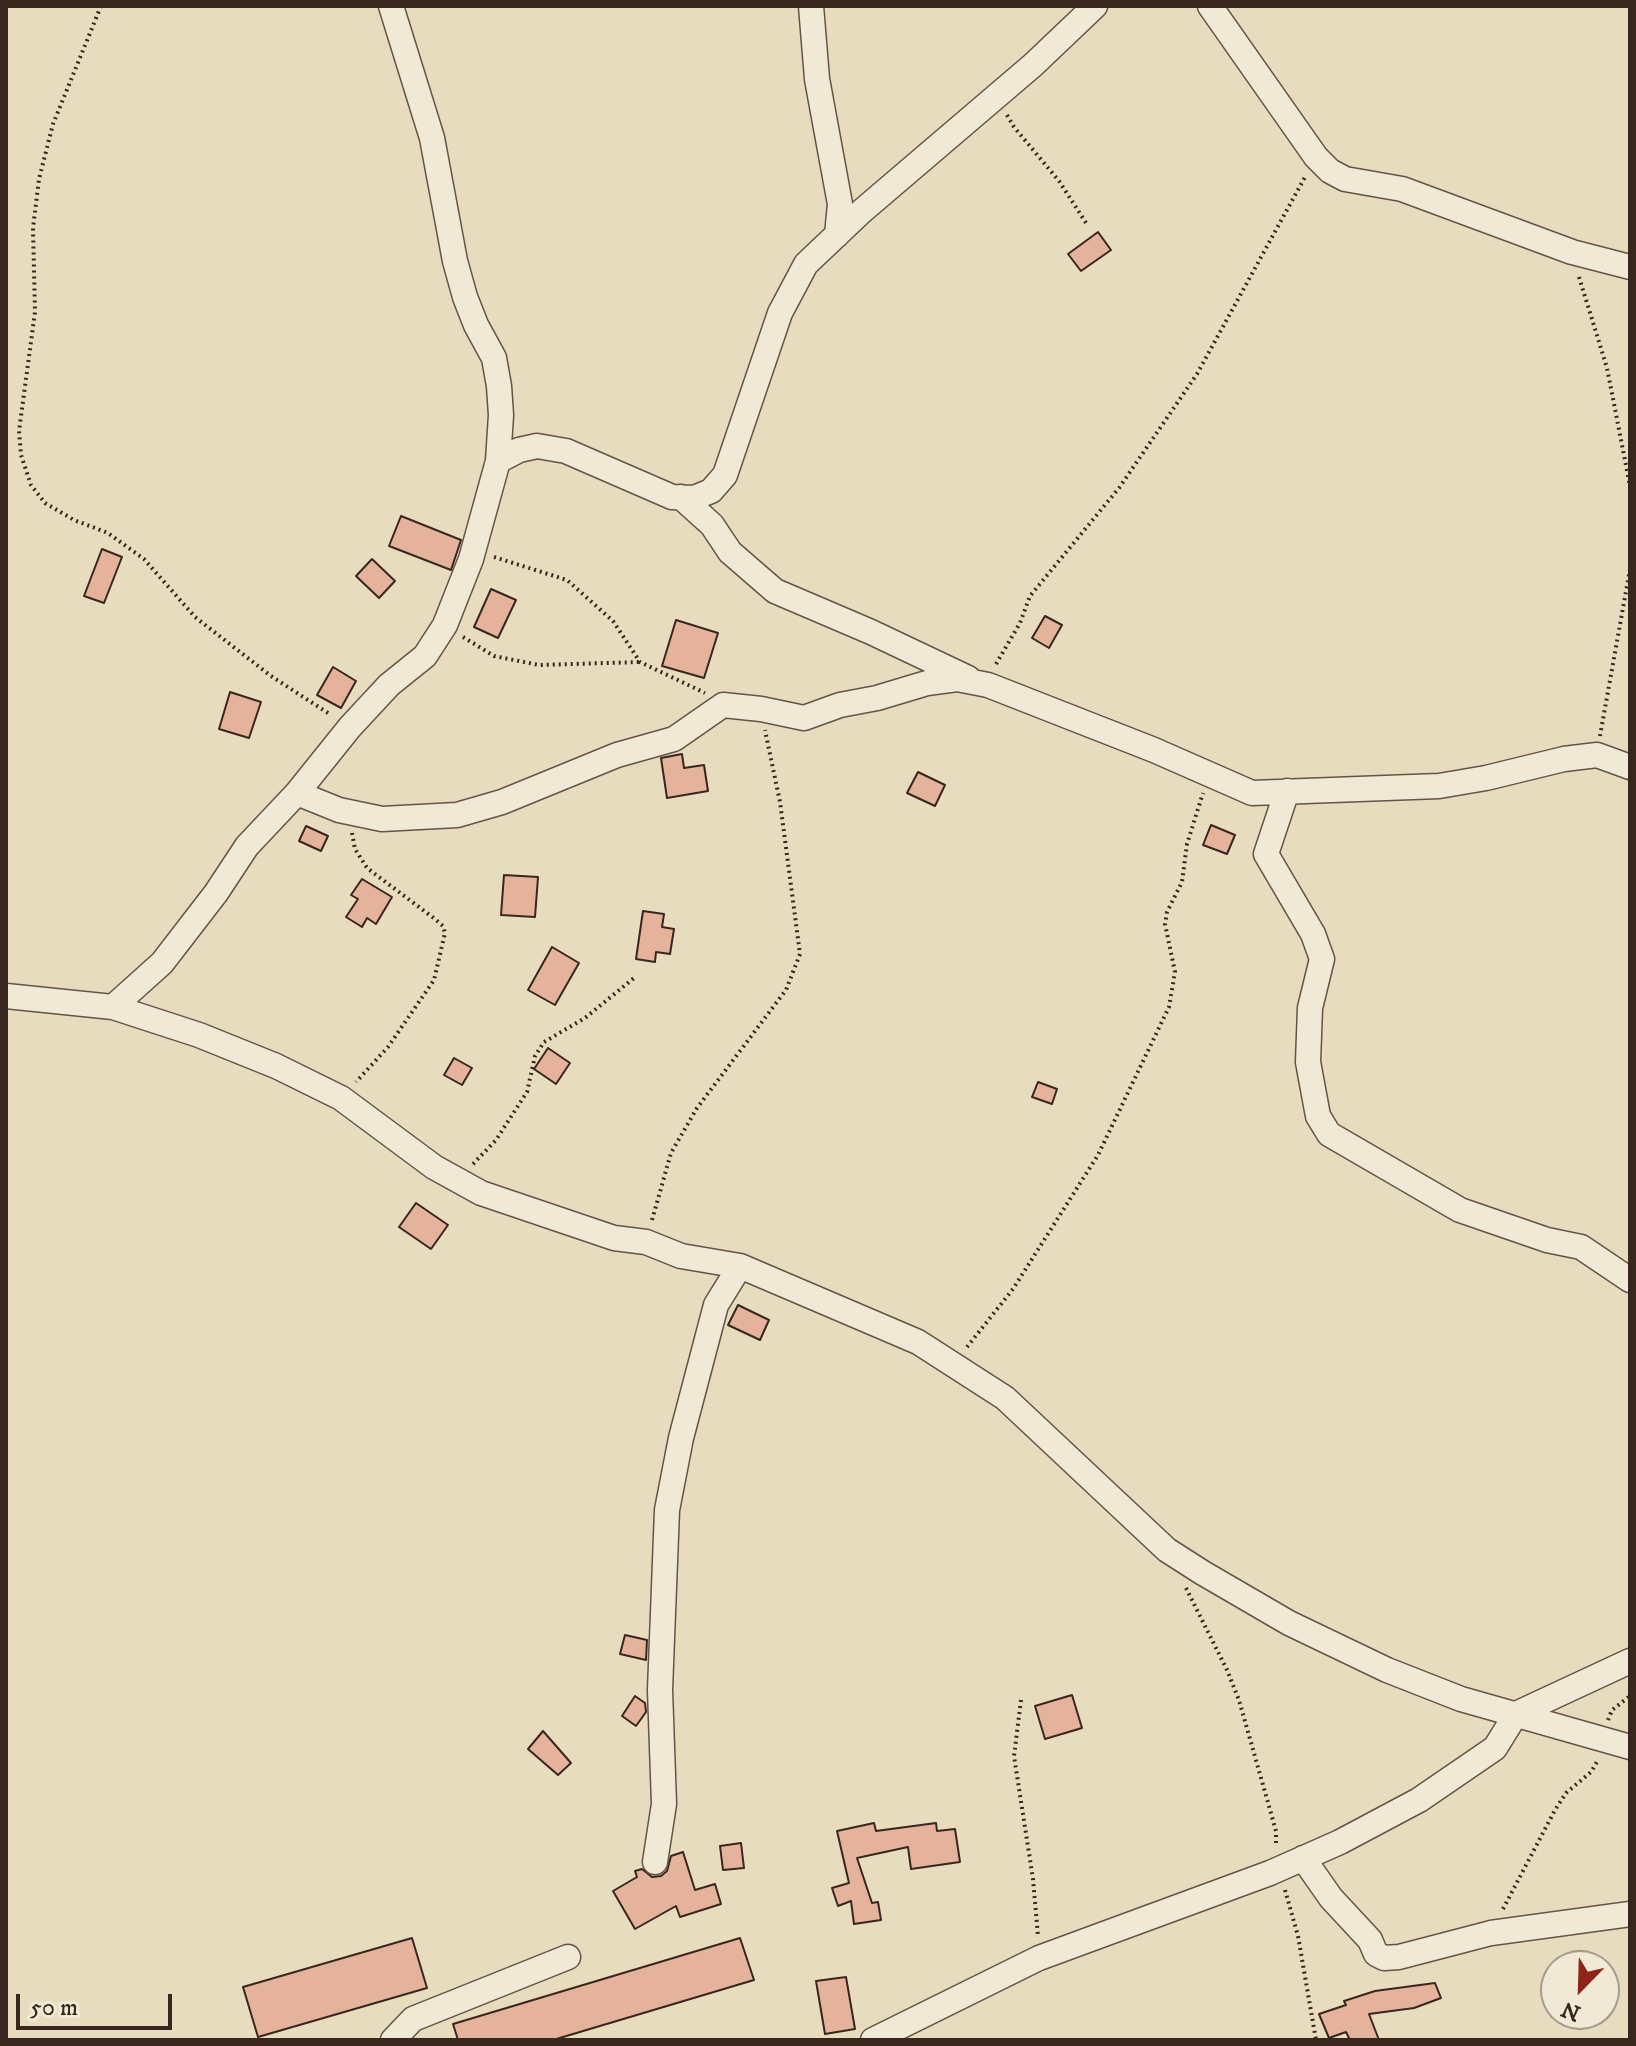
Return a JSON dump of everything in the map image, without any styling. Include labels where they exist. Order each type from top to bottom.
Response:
[{"type":"street","points":[[811,6],[817,79],[840,204],[837,235]]},
{"type":"street","points":[[498,461],[519,450],[537,446],[566,451],[672,497],[694,498],[711,491],[725,475],[780,313],[806,264],[1095,6]]},
{"type":"street","points":[[1210,6],[1316,157],[1330,171],[1345,179],[1402,189],[1572,252],[1630,267]]},
{"type":"street","points":[[113,1007],[162,963],[216,893],[247,846],[297,793],[350,727],[389,685],[425,656],[445,625],[471,559],[498,461],[501,415],[494,358],[465,297],[455,261],[432,138],[389,8]]},
{"type":"street","points":[[681,497],[712,525],[730,552],[775,591],[980,682],[1154,750],[1252,793],[1439,786],[1564,759],[1597,755],[1630,767]]},
{"type":"street","points":[[297,793],[339,810],[382,819],[457,815],[502,802],[617,755],[674,739],[723,705],[804,718],[840,705],[927,683],[957,679],[980,682]]},
{"type":"street","points":[[1287,791],[1266,854],[1313,934],[1322,959],[1310,1008],[1308,1062],[1318,1116],[1329,1134],[1460,1210],[1547,1240],[1581,1247],[1630,1280]]},
{"type":"street","points":[[6,996],[113,1007],[199,1035],[341,1098],[434,1167],[481,1193],[614,1238],[646,1242],[681,1256],[740,1266],[918,1342],[1005,1398],[1167,1550],[1289,1623],[1387,1670],[1461,1699],[1630,1747]]},
{"type":"street","points":[[655,1862],[664,1804],[660,1690],[667,1510],[681,1438],[716,1305],[740,1266]]},
{"type":"street","points":[[873,2040],[1039,1958],[1340,1842],[1419,1800],[1495,1748],[1516,1714],[1630,1661]]},
{"type":"street","points":[[1303,1858],[1331,1898],[1370,1940],[1376,1954],[1384,1958],[1399,1957],[1491,1933],[1630,1914]]},
{"type":"street","points":[[393,2040],[413,2019],[568,1957]]},
{"type":"path","points":[[101,6],[53,124],[39,179],[33,228],[35,312],[19,431],[21,455],[31,485],[45,503],[74,520],[108,533],[144,559],[195,617],[271,676],[350,727]]},
{"type":"path","points":[[997,95],[1014,127],[1043,159],[1088,226]]},
{"type":"path","points":[[980,682],[1020,623],[1030,596],[1119,488],[1197,374],[1316,157]]},
{"type":"path","points":[[1572,252],[1607,368],[1630,486]]},
{"type":"path","points":[[471,559],[488,556],[567,580],[613,621],[640,662]]},
{"type":"path","points":[[1597,755],[1630,569]]},
{"type":"path","points":[[445,625],[494,656],[539,665],[640,662],[697,688],[723,705]]},
{"type":"path","points":[[646,1242],[671,1153],[697,1108],[786,990],[800,954],[780,802],[761,709]]},
{"type":"path","points":[[953,1365],[1013,1289],[1098,1155],[1169,1007],[1175,972],[1165,924],[1167,912],[1182,882],[1187,844],[1209,775]]},
{"type":"path","points":[[339,810],[351,829],[355,849],[367,868],[435,919],[443,926],[445,933],[434,980],[421,1001],[388,1047],[341,1098]]},
{"type":"path","points":[[458,1181],[496,1140],[527,1092],[535,1056],[544,1042],[585,1018],[634,978]]},
{"type":"path","points":[[1167,1550],[1239,1700],[1276,1831],[1274,1870],[1298,1936],[1316,2040]]},
{"type":"path","points":[[1491,1933],[1555,1810],[1566,1793],[1596,1765],[1601,1751],[1597,1739],[1612,1710],[1630,1696]]},
{"type":"path","points":[[1021,1700],[1014,1756],[1033,1879],[1039,1958]]},
{"type":"building","points":[[1098,232],[1111,250],[1081,271],[1068,254]]},
{"type":"building","points":[[401,516],[461,540],[451,570],[389,546]]},
{"type":"building","points":[[102,549],[122,557],[104,603],[84,596]]},
{"type":"building","points":[[372,559],[395,581],[379,598],[356,576]]},
{"type":"building","points":[[491,589],[516,600],[498,638],[474,627]]},
{"type":"building","points":[[1045,616],[1062,625],[1049,648],[1032,638]]},
{"type":"building","points":[[676,620],[718,633],[704,678],[662,666]]},
{"type":"building","points":[[333,667],[356,681],[341,708],[317,695]]},
{"type":"building","points":[[230,692],[261,702],[249,738],[219,729]]},
{"type":"building","points":[[682,754],[684,768],[704,765],[708,791],[667,798],[661,758]]},
{"type":"building","points":[[918,772],[945,785],[935,806],[907,793]]},
{"type":"building","points":[[1211,825],[1235,835],[1227,854],[1203,845]]},
{"type":"building","points":[[306,826],[328,836],[321,851],[299,841]]},
{"type":"building","points":[[504,875],[538,877],[535,917],[501,915]]},
{"type":"building","points":[[362,879],[392,897],[376,924],[367,918],[362,927],[346,917],[358,899],[351,895]]},
{"type":"building","points":[[643,911],[664,914],[662,927],[674,929],[670,954],[656,952],[655,962],[636,959]]},
{"type":"building","points":[[552,947],[579,963],[555,1005],[528,990]]},
{"type":"building","points":[[548,1048],[570,1063],[556,1084],[534,1069]]},
{"type":"building","points":[[454,1058],[472,1068],[462,1085],[444,1075]]},
{"type":"building","points":[[1038,1082],[1057,1089],[1052,1104],[1032,1097]]},
{"type":"building","points":[[416,1203],[448,1225],[431,1249],[399,1227]]},
{"type":"building","points":[[738,1305],[769,1320],[760,1340],[728,1325]]},
{"type":"building","points":[[625,1635],[647,1640],[646,1660],[620,1654]]},
{"type":"building","points":[[1072,1695],[1082,1728],[1045,1739],[1035,1706]]},
{"type":"building","points":[[635,1696],[645,1703],[646,1712],[636,1726],[622,1716]]},
{"type":"building","points":[[543,1731],[571,1763],[558,1775],[528,1749]]},
{"type":"building","points":[[874,1823],[876,1831],[936,1823],[937,1831],[955,1829],[960,1862],[911,1869],[908,1847],[857,1858],[872,1903],[878,1902],[881,1920],[854,1924],[851,1901],[838,1906],[832,1888],[849,1883],[837,1831]]},
{"type":"building","points":[[741,1843],[744,1868],[723,1870],[720,1846]]},
{"type":"building","points":[[683,1852],[695,1890],[715,1884],[721,1904],[680,1917],[676,1906],[635,1929],[613,1891],[637,1877],[635,1871],[642,1869],[652,1877],[661,1876],[667,1871],[671,1856]]},
{"type":"building","points":[[412,1938],[427,1988],[258,2037],[243,1987]]},
{"type":"building","points":[[740,1938],[754,1980],[553,2040],[458,2040],[453,2024]]},
{"type":"building","points":[[846,1977],[855,2029],[825,2034],[816,1981]]},
{"type":"building","points":[[1435,1983],[1441,1998],[1414,2008],[1369,2014],[1379,2040],[1350,2040],[1346,2032],[1329,2038],[1319,2014],[1346,2005],[1344,2001],[1375,1991]]}]
